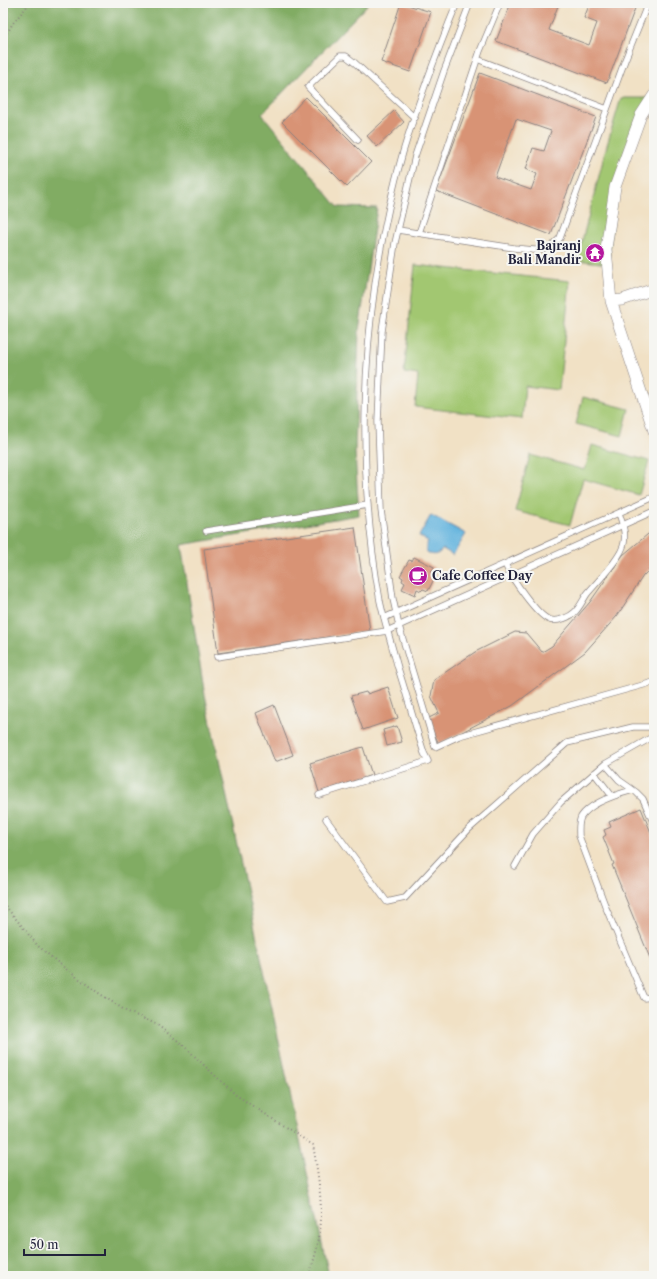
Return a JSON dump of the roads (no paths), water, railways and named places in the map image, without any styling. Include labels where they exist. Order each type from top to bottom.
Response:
[{"type":"street","points":[[654,95],[641,115],[616,187],[606,249],[611,301],[654,431]]},
{"type":"street","points":[[611,301],[622,300],[654,289]]},
{"type":"lane","points":[[319,795],[428,761],[424,753],[387,631],[380,600],[368,504],[365,421],[369,330],[382,241],[403,152],[456,3]]},
{"type":"lane","points":[[470,3],[444,71],[415,156],[395,243],[382,331],[378,420],[381,510],[393,599],[399,626],[435,748],[459,736],[654,682]]},
{"type":"lane","points":[[419,233],[477,59],[500,3]]},
{"type":"lane","points":[[398,230],[521,249],[543,250],[551,247],[560,238],[625,60],[648,3]]},
{"type":"lane","points":[[358,140],[308,87],[340,56],[346,56],[355,63],[415,118]]},
{"type":"lane","points":[[477,59],[607,109]]},
{"type":"lane","points":[[384,618],[654,497]]},
{"type":"lane","points":[[206,531],[368,504]]},
{"type":"lane","points":[[217,657],[387,631],[654,511]]},
{"type":"lane","points":[[504,564],[511,576],[540,614],[545,618],[554,620],[564,618],[575,612],[622,550],[625,532],[619,513]]},
{"type":"lane","points":[[326,819],[387,902],[405,898],[470,829],[567,742],[633,727],[654,727]]},
{"type":"lane","points":[[515,866],[533,834],[561,802],[605,764],[654,736]]},
{"type":"lane","points":[[605,764],[619,780],[643,799],[654,824]]},
{"type":"lane","points":[[594,773],[612,796]]},
{"type":"lane","points":[[633,790],[612,796],[588,810],[581,818],[579,836],[606,908],[644,998],[654,997]]},
{"type":"water","points":[[431,515],[466,534],[453,555],[443,549],[439,553],[435,554],[431,554],[426,551],[428,541],[419,536]]},
{"type":"place","name":"Bajranj Bali Mandir","points":[[595,253]]},
{"type":"place","name":"Cafe Coffee Day","points":[[418,576]]}]
